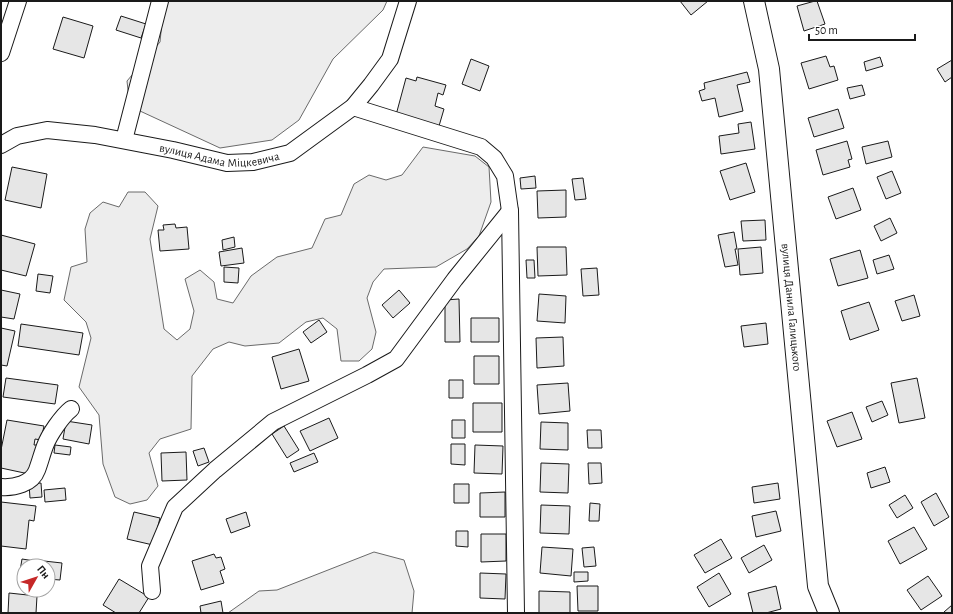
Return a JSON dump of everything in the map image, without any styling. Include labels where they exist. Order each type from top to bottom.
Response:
[{"type":"main road","name":"вулиця Данила Галицького","points":[[754,1],[769,69],[818,586],[829,613]]},
{"type":"street","points":[[1,53],[18,1]]},
{"type":"street","points":[[124,140],[160,1]]},
{"type":"street","name":"вулиця Адама Міцкевича","points":[[1,145],[17,136],[47,130],[95,134],[227,163],[253,162],[290,153],[353,107],[390,59],[408,1]]},
{"type":"street","points":[[353,107],[481,147],[494,158],[505,176],[510,211],[516,613]]},
{"type":"street","points":[[152,591],[150,566],[175,507],[215,470],[273,422],[396,359],[455,279],[510,211]]},
{"type":"street","points":[[1,487],[15,487],[27,481],[37,472],[45,445],[65,414],[71,409]]},
{"type":"shaded area","points":[[164,1],[387,1],[383,10],[333,59],[299,120],[272,140],[220,148],[140,111],[129,99],[127,81],[160,42]]},
{"type":"shaded area","points":[[423,147],[475,156],[489,167],[491,202],[479,236],[467,249],[436,267],[384,269],[373,282],[367,298],[376,332],[372,349],[359,361],[341,361],[337,329],[323,318],[306,322],[279,343],[245,346],[229,342],[213,349],[192,376],[191,429],[160,439],[149,453],[158,486],[147,500],[130,504],[115,497],[103,464],[99,415],[79,387],[91,338],[86,322],[64,300],[71,267],[87,262],[85,229],[90,213],[103,202],[119,207],[128,192],[145,192],[158,206],[150,239],[164,329],[177,340],[190,329],[194,311],[185,279],[200,270],[214,282],[217,299],[233,303],[251,276],[277,257],[312,248],[325,219],[341,215],[354,184],[369,175],[386,180],[402,175]]},
{"type":"shaded area","points":[[374,552],[404,560],[414,591],[412,613],[228,613],[259,591],[277,590]]},
{"type":"building","points":[[680,1],[708,1],[691,15]]},
{"type":"building","points":[[817,1],[825,24],[804,31],[797,6]]},
{"type":"building","points":[[121,16],[146,24],[141,38],[116,30]]},
{"type":"building","points":[[63,17],[93,26],[84,58],[53,49]]},
{"type":"building","points":[[826,56],[830,67],[834,66],[838,80],[809,89],[801,63]]},
{"type":"building","points":[[880,57],[883,66],[866,71],[864,62]]},
{"type":"building","points":[[471,59],[489,66],[480,91],[462,84]]},
{"type":"building","points":[[952,60],[952,77],[945,82],[937,69]]},
{"type":"building","points":[[747,72],[750,82],[737,85],[743,111],[719,117],[715,98],[702,101],[699,91],[705,89],[704,83]]},
{"type":"building","points":[[417,77],[446,85],[443,95],[438,93],[435,106],[444,109],[439,126],[396,115],[406,78],[416,81]]},
{"type":"building","points":[[862,85],[865,95],[850,99],[847,88]]},
{"type":"building","points":[[838,109],[844,128],[814,137],[808,118]]},
{"type":"building","points":[[751,122],[755,149],[721,154],[719,136],[739,133],[738,124]]},
{"type":"building","points":[[847,141],[852,159],[848,160],[850,167],[823,175],[816,150]]},
{"type":"building","points":[[888,141],[892,157],[866,164],[862,147]]},
{"type":"building","points":[[746,163],[755,192],[730,200],[720,171]]},
{"type":"building","points":[[12,167],[47,174],[41,208],[5,200]]},
{"type":"building","points":[[892,171],[901,193],[886,199],[877,177]]},
{"type":"building","points":[[535,176],[536,188],[521,189],[520,178]]},
{"type":"building","points":[[583,178],[586,199],[575,200],[572,179]]},
{"type":"building","points":[[853,188],[861,210],[836,219],[828,197]]},
{"type":"building","points":[[566,190],[566,217],[538,218],[537,191]]},
{"type":"building","points":[[890,218],[897,233],[881,241],[874,226]]},
{"type":"building","points":[[765,220],[766,240],[743,241],[741,221]]},
{"type":"building","points":[[175,224],[176,228],[187,227],[189,249],[160,251],[158,230],[164,230],[163,225]]},
{"type":"building","points":[[734,232],[738,265],[725,267],[718,235]]},
{"type":"building","points":[[1,235],[35,244],[26,276],[1,270]]},
{"type":"building","points":[[234,237],[235,247],[223,250],[222,240]]},
{"type":"building","points":[[537,247],[566,247],[567,275],[538,276]]},
{"type":"building","points":[[761,247],[763,273],[740,275],[738,249]]},
{"type":"building","points":[[242,248],[244,263],[221,266],[219,252]]},
{"type":"building","points":[[860,250],[868,278],[838,286],[830,259]]},
{"type":"building","points":[[889,255],[894,269],[877,274],[873,260]]},
{"type":"building","points":[[526,260],[534,260],[535,278],[527,278]]},
{"type":"building","points":[[224,267],[239,268],[238,283],[224,282]]},
{"type":"building","points":[[597,268],[599,295],[583,296],[581,269]]},
{"type":"building","points":[[38,274],[53,276],[50,293],[36,291]]},
{"type":"building","points":[[1,290],[20,294],[14,319],[1,317]]},
{"type":"building","points":[[399,290],[410,303],[393,318],[382,305]]},
{"type":"building","points":[[539,294],[566,296],[565,323],[537,321]]},
{"type":"building","points":[[914,295],[920,316],[902,321],[895,301]]},
{"type":"building","points":[[459,299],[460,342],[445,342],[445,300]]},
{"type":"building","points":[[869,302],[879,330],[850,340],[841,311]]},
{"type":"building","points":[[471,318],[499,318],[499,342],[471,342]]},
{"type":"building","points":[[319,320],[327,332],[311,343],[303,332]]},
{"type":"building","points":[[766,323],[768,344],[744,347],[741,326]]},
{"type":"building","points":[[21,324],[83,333],[79,355],[18,346]]},
{"type":"building","points":[[1,328],[15,331],[7,366],[1,365]]},
{"type":"building","points":[[563,337],[564,366],[537,368],[536,338]]},
{"type":"building","points":[[299,349],[309,381],[281,389],[272,357]]},
{"type":"building","points":[[474,356],[499,356],[499,384],[474,384]]},
{"type":"building","points":[[6,378],[58,385],[55,404],[3,397]]},
{"type":"building","points":[[917,378],[925,418],[899,423],[891,383]]},
{"type":"building","points":[[449,380],[463,380],[463,398],[449,398]]},
{"type":"building","points":[[568,383],[570,411],[539,414],[537,385]]},
{"type":"building","points":[[882,401],[888,415],[872,422],[866,407]]},
{"type":"building","points":[[473,403],[502,403],[502,432],[473,432]]},
{"type":"building","points":[[852,412],[862,439],[837,447],[827,421]]},
{"type":"building","points":[[329,418],[338,438],[310,451],[300,431]]},
{"type":"building","points":[[7,420],[44,426],[41,440],[35,439],[34,445],[39,445],[29,474],[1,468],[1,450]]},
{"type":"building","points":[[452,420],[465,420],[465,438],[452,438]]},
{"type":"building","points":[[66,421],[92,425],[89,444],[63,439]]},
{"type":"building","points":[[541,422],[568,423],[568,450],[540,449]]},
{"type":"building","points":[[284,426],[299,450],[287,458],[272,434]]},
{"type":"building","points":[[587,430],[601,430],[602,448],[588,448]]},
{"type":"building","points":[[451,444],[465,444],[465,465],[451,464]]},
{"type":"building","points":[[55,445],[71,447],[70,455],[54,453]]},
{"type":"building","points":[[475,445],[503,446],[502,474],[474,473]]},
{"type":"building","points":[[204,448],[209,462],[198,466],[193,451]]},
{"type":"building","points":[[186,452],[187,480],[162,481],[161,453]]},
{"type":"building","points":[[314,453],[318,462],[294,472],[290,463]]},
{"type":"building","points":[[541,463],[569,464],[568,493],[540,492]]},
{"type":"building","points":[[588,463],[601,463],[602,483],[589,484]]},
{"type":"building","points":[[885,467],[890,482],[871,488],[867,473]]},
{"type":"building","points":[[41,483],[42,497],[30,498],[29,484]]},
{"type":"building","points":[[778,483],[780,499],[754,503],[752,487]]},
{"type":"building","points":[[454,484],[469,484],[469,503],[454,503]]},
{"type":"building","points":[[65,488],[66,500],[45,502],[44,490]]},
{"type":"building","points":[[505,492],[505,517],[480,517],[480,493]]},
{"type":"building","points":[[936,493],[949,517],[934,526],[921,502]]},
{"type":"building","points":[[905,495],[913,508],[897,518],[889,505]]},
{"type":"building","points":[[1,502],[36,506],[34,521],[29,520],[26,549],[1,546]]},
{"type":"building","points":[[590,503],[600,504],[599,521],[589,521]]},
{"type":"building","points":[[541,505],[570,506],[569,534],[540,533]]},
{"type":"building","points":[[776,511],[781,531],[756,537],[752,516]]},
{"type":"building","points":[[134,512],[160,518],[153,545],[127,539]]},
{"type":"building","points":[[246,512],[250,526],[231,533],[226,519]]},
{"type":"building","points":[[914,527],[927,549],[900,564],[888,541]]},
{"type":"building","points":[[456,531],[468,531],[468,547],[456,546]]},
{"type":"building","points":[[481,534],[506,534],[506,561],[481,562]]},
{"type":"building","points":[[721,539],[732,558],[705,573],[694,555]]},
{"type":"building","points":[[764,545],[772,560],[749,573],[741,558]]},
{"type":"building","points":[[542,547],[573,549],[571,576],[540,573]]},
{"type":"building","points":[[594,547],[596,566],[584,567],[582,548]]},
{"type":"building","points":[[214,554],[216,558],[221,557],[225,569],[220,571],[224,583],[201,590],[192,561]]},
{"type":"building","points":[[56,562],[62,563],[60,580],[56,580]]},
{"type":"building","points":[[574,572],[588,572],[588,581],[574,582]]},
{"type":"building","points":[[480,573],[506,574],[505,599],[480,598]]},
{"type":"building","points":[[719,573],[731,594],[709,607],[697,587]]},
{"type":"building","points":[[928,576],[942,596],[921,610],[907,590]]},
{"type":"building","points":[[119,579],[149,597],[139,613],[116,613],[103,605]]},
{"type":"building","points":[[577,586],[598,586],[598,611],[578,611]]},
{"type":"building","points":[[776,586],[781,609],[766,613],[753,613],[748,593]]},
{"type":"building","points":[[539,591],[570,592],[570,613],[539,613]]},
{"type":"building","points":[[9,593],[16,594],[16,598],[37,598],[36,613],[8,613]]},
{"type":"building","points":[[221,601],[223,613],[201,613],[200,606]]},
{"type":"building","points":[[952,605],[952,613],[944,612]]}]
